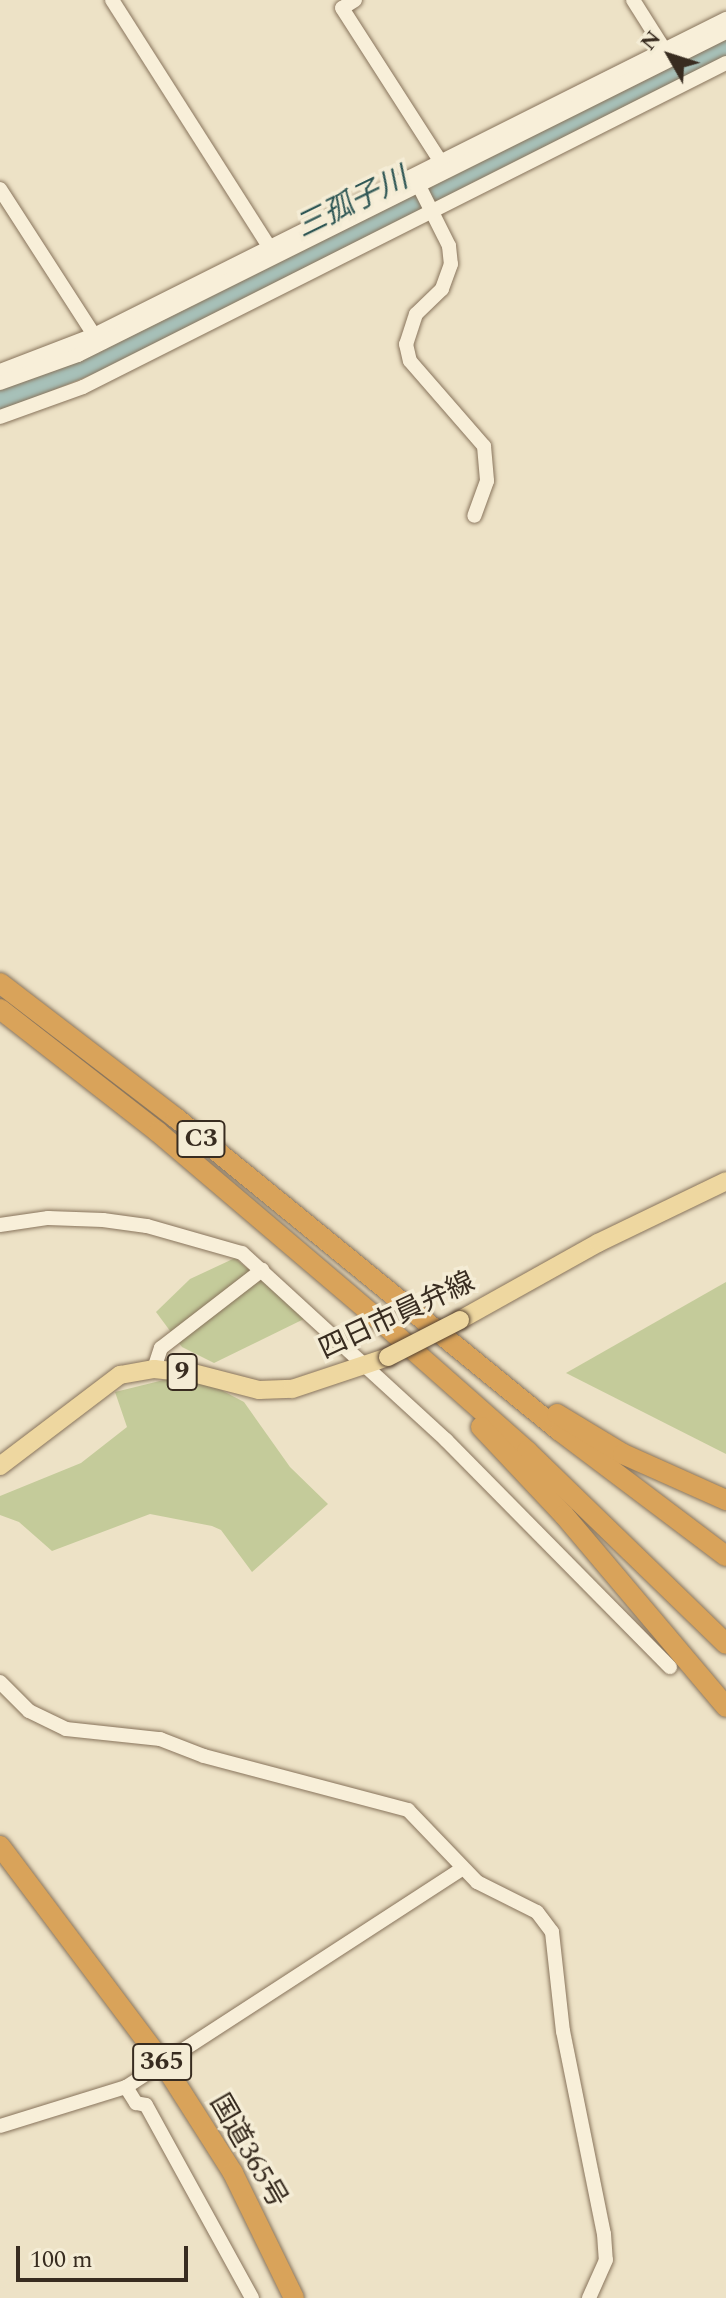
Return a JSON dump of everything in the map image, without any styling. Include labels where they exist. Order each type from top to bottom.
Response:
[{"type":"highway","name":"C3","points":[[0,983],[176,1118],[397,1301]]},
{"type":"highway","name":"C3","points":[[0,1009],[158,1132],[379,1320]]},
{"type":"highway","points":[[397,1301],[580,1429],[726,1500]]},
{"type":"highway","points":[[397,1301],[726,1556]]},
{"type":"highway","points":[[379,1320],[527,1451],[726,1644]]},
{"type":"highway","points":[[379,1320],[564,1515],[726,1707]]},
{"type":"highway","name":"国道365号","points":[[0,1846],[163,2063],[233,2173],[294,2298]]},
{"type":"main road","name":"四日市員弁線","points":[[0,1466],[120,1375],[154,1369],[281,1390],[319,1384],[369,1367],[598,1243],[726,1181]]},
{"type":"street","points":[[112,0],[269,246]]},
{"type":"street","points":[[355,0],[342,8],[444,166]]},
{"type":"street","points":[[633,0],[668,55]]},
{"type":"street","points":[[668,55],[726,19]]},
{"type":"street","points":[[0,371],[94,335],[269,246],[444,166],[668,55],[726,32]]},
{"type":"street","points":[[0,417],[83,387],[726,63]]},
{"type":"street","points":[[0,383],[78,355],[419,186],[444,166]]},
{"type":"street","points":[[419,186],[449,246],[449,278],[416,314],[406,344],[410,361],[484,446],[487,481],[474,516]]},
{"type":"street","points":[[0,189],[94,335]]},
{"type":"street","points":[[0,1225],[48,1218],[147,1226],[242,1253],[369,1367],[670,1667]]},
{"type":"street","points":[[154,1369],[161,1348],[262,1270]]},
{"type":"street","points":[[0,1682],[29,1711],[66,1729],[160,1739],[204,1756],[408,1810],[462,1869],[521,1901],[552,1932],[563,2031],[604,2234],[606,2260],[589,2298]]},
{"type":"street","points":[[0,2126],[126,2087],[462,1869]]},
{"type":"street","points":[[126,2087],[136,2103],[146,2105],[252,2298]]},
{"type":"green space","points":[[235,1258],[306,1318],[214,1363],[182,1347],[156,1312],[190,1279]]},
{"type":"green space","points":[[726,1282],[726,1454],[566,1373]]},
{"type":"green space","points":[[180,1376],[206,1382],[244,1402],[290,1467],[328,1504],[252,1572],[221,1530],[212,1526],[150,1514],[52,1551],[19,1522],[0,1515],[0,1496],[81,1463],[127,1427],[115,1392]]},
{"type":"waterway","name":"三孤子川","points":[[0,401],[106,358],[726,49]]}]
